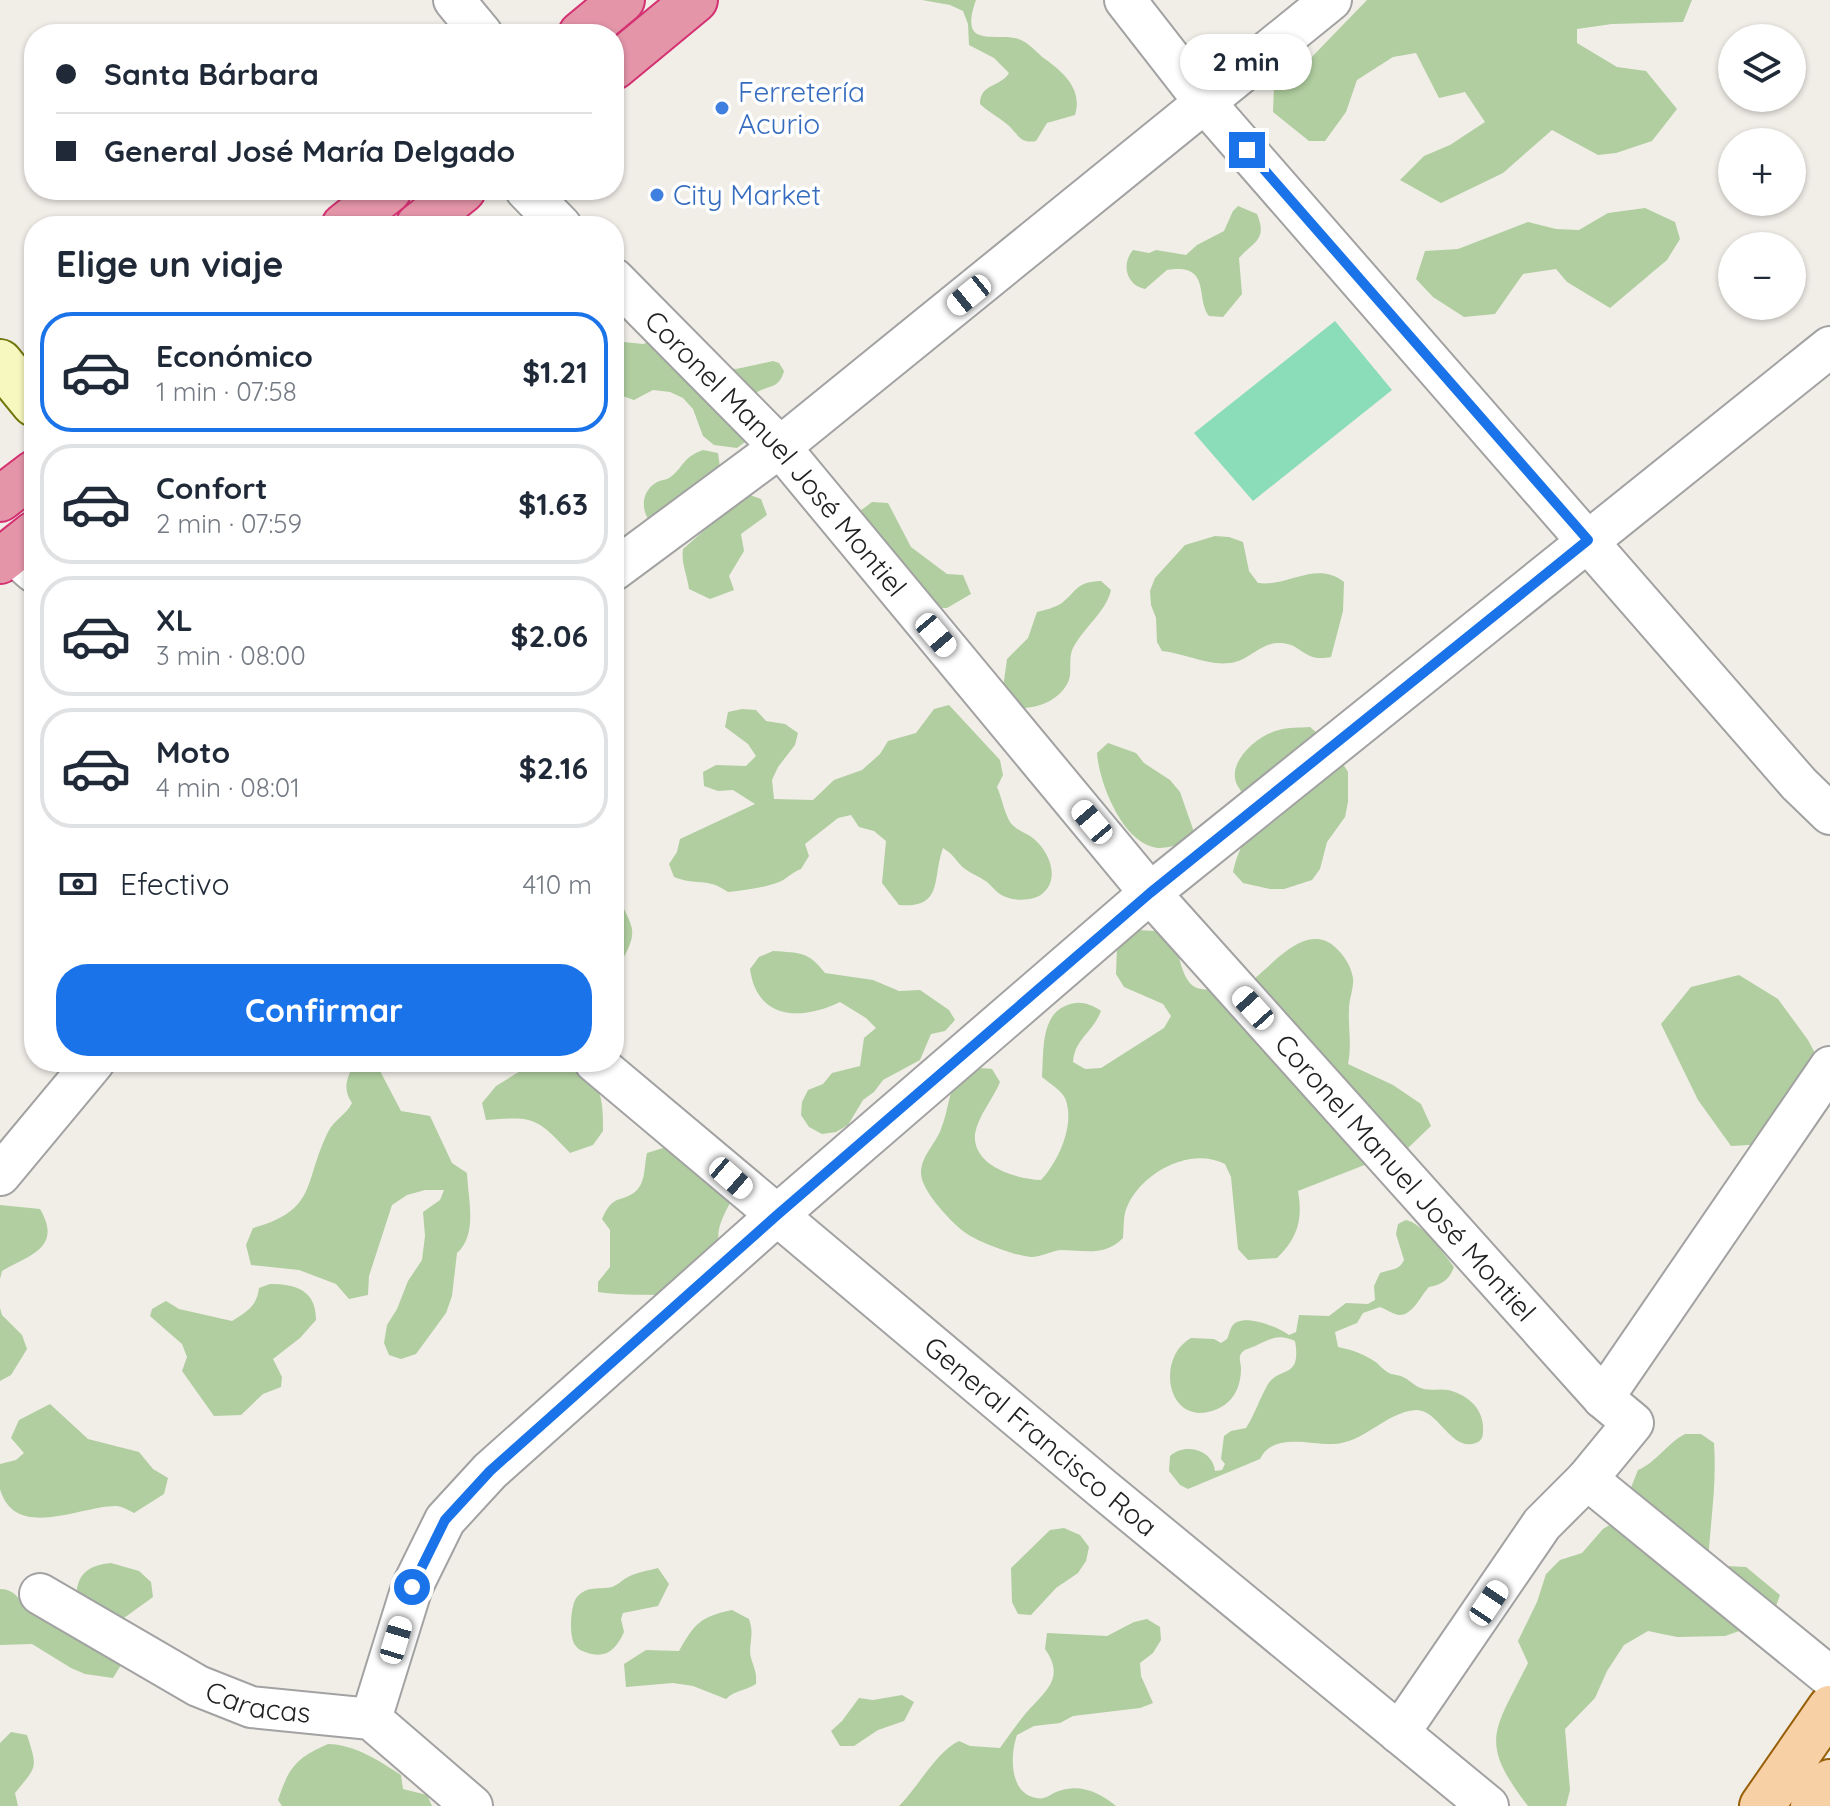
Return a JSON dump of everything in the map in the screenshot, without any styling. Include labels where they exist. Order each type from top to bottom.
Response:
[{"type":"highway","points":[[593,24],[622,0]]},
{"type":"highway","points":[[624,59],[695,0]]},
{"type":"highway","points":[[356,216],[376,200]]},
{"type":"highway","points":[[430,216],[450,200]]},
{"type":"highway","points":[[0,499],[24,481]]},
{"type":"main road","points":[[1762,1806],[1830,1708]]},
{"type":"main road","points":[[1813,1806],[1830,1782]]},
{"type":"street","points":[[454,0],[474,24]]},
{"type":"street","points":[[1125,0],[1206,104],[1799,784],[1830,814]]},
{"type":"street","points":[[624,563],[780,447],[1331,0]]},
{"type":"street","points":[[536,200],[551,216]]},
{"type":"street","name":"Coronel Manuel José Montiel","points":[[624,289],[780,447],[1150,893],[1603,1398],[1633,1423],[1587,1479]]},
{"type":"street","points":[[472,1806],[371,1719],[412,1587],[445,1520],[490,1471],[776,1216],[1150,893],[1830,347]]},
{"type":"street","points":[[0,362],[24,392]]},
{"type":"street","points":[[1603,1398],[1830,1067]]},
{"type":"street","points":[[0,1175],[86,1072]]},
{"type":"street","name":"General Francisco Roa","points":[[607,1072],[1488,1806]]},
{"type":"street","points":[[1399,1733],[1542,1524],[1587,1479],[1830,1677]]},
{"type":"street","name":"Caracas","points":[[40,1594],[198,1686],[251,1707],[371,1719]]},
{"type":"green space","points":[[922,0],[976,0],[972,27],[976,33],[1021,40],[1030,46],[1070,82],[1076,97],[1075,115],[1047,123],[1036,141],[1020,138],[980,104],[983,92],[1009,73],[994,58],[969,45],[968,24],[963,11],[950,5]]},
{"type":"green space","points":[[1367,0],[1692,0],[1683,22],[1612,24],[1577,29],[1577,43],[1617,67],[1646,71],[1677,109],[1652,141],[1616,153],[1598,155],[1552,130],[1503,173],[1441,203],[1400,180],[1424,156],[1450,145],[1485,122],[1465,92],[1439,98],[1416,53],[1393,57],[1357,80],[1346,112],[1325,141],[1309,141],[1273,112],[1274,86],[1305,64]]},
{"type":"green space","points":[[1238,206],[1257,214],[1261,230],[1257,240],[1239,258],[1242,294],[1223,317],[1209,316],[1200,284],[1191,272],[1167,270],[1145,289],[1130,279],[1127,261],[1133,250],[1186,255],[1197,245],[1224,231]]},
{"type":"green space","points":[[1645,208],[1675,222],[1680,239],[1667,260],[1610,308],[1567,282],[1556,269],[1523,274],[1495,314],[1464,317],[1433,297],[1416,279],[1425,251],[1458,249],[1528,222],[1556,229],[1579,230],[1608,213]]},
{"type":"green space","points":[[1335,321],[1392,390],[1253,501],[1194,433]]},
{"type":"green space","points":[[624,342],[650,342],[728,368],[773,361],[779,363],[784,371],[779,382],[753,395],[749,439],[737,448],[714,445],[703,436],[693,409],[683,398],[670,392],[653,390],[634,400],[624,396]]},
{"type":"green space","points":[[703,450],[718,453],[720,467],[657,530],[645,512],[646,493],[657,482],[668,479],[691,456]]},
{"type":"green space","points":[[747,494],[761,499],[767,515],[741,534],[744,551],[729,576],[734,590],[710,599],[689,589],[683,549],[708,527],[716,514]]},
{"type":"green space","points":[[872,502],[888,503],[911,547],[947,574],[963,575],[971,594],[947,608],[932,608],[859,525],[860,511]]},
{"type":"green space","points":[[1215,536],[1243,542],[1249,571],[1258,583],[1323,573],[1344,582],[1343,611],[1331,657],[1314,657],[1280,643],[1226,663],[1162,651],[1157,642],[1156,618],[1151,605],[1150,591],[1155,578],[1185,545]]},
{"type":"green space","points":[[1101,581],[1111,590],[1100,612],[1073,648],[1070,676],[1065,687],[1049,701],[1022,708],[1003,688],[1007,659],[1028,638],[1037,612],[1062,603],[1082,585]]},
{"type":"green space","points":[[949,705],[1000,760],[1003,775],[997,787],[1010,822],[1037,841],[1047,855],[1051,880],[1042,894],[1024,900],[1003,896],[965,869],[943,848],[930,897],[913,905],[899,905],[882,883],[886,841],[874,831],[859,827],[851,815],[838,818],[805,844],[809,856],[801,869],[779,882],[728,892],[707,883],[674,877],[669,864],[677,852],[680,839],[755,804],[733,790],[718,791],[704,786],[703,772],[716,765],[746,766],[756,756],[748,744],[725,727],[728,712],[756,710],[766,721],[785,724],[798,733],[795,745],[772,780],[774,799],[813,800],[834,780],[862,770],[880,754],[888,741],[916,733],[934,709]]},
{"type":"green space","points":[[1310,727],[1332,746],[1348,772],[1345,817],[1327,842],[1320,869],[1312,880],[1284,889],[1243,883],[1233,872],[1250,814],[1248,802],[1235,778],[1238,762],[1256,741],[1272,732]]},
{"type":"green space","points":[[1108,743],[1136,753],[1180,792],[1194,832],[1184,844],[1153,847],[1131,833],[1114,808],[1102,779],[1097,753]]},
{"type":"green space","points":[[624,908],[632,929],[624,958]]},
{"type":"green space","points":[[1138,930],[1171,932],[1186,977],[1195,987],[1204,989],[1251,981],[1281,955],[1303,942],[1324,940],[1335,947],[1347,961],[1353,978],[1349,1005],[1348,1064],[1393,1085],[1421,1104],[1431,1126],[1408,1148],[1298,1191],[1300,1210],[1297,1228],[1290,1243],[1277,1258],[1248,1260],[1238,1249],[1231,1177],[1225,1164],[1211,1159],[1182,1161],[1168,1166],[1143,1183],[1127,1207],[1123,1238],[1109,1248],[1061,1250],[1035,1257],[1006,1251],[963,1231],[937,1204],[922,1180],[923,1161],[941,1129],[950,1095],[959,1077],[977,1069],[992,1069],[1000,1082],[977,1127],[976,1145],[981,1155],[998,1169],[1041,1180],[1064,1142],[1068,1119],[1065,1098],[1042,1077],[1045,1037],[1051,1018],[1065,1006],[1075,1003],[1088,1004],[1101,1011],[1074,1054],[1073,1062],[1085,1069],[1101,1068],[1164,1028],[1171,1016],[1163,1004],[1124,987],[1116,974],[1117,947],[1124,935]]},
{"type":"green space","points":[[773,951],[803,954],[825,973],[873,980],[899,991],[920,990],[949,1010],[955,1020],[945,1031],[931,1034],[920,1060],[883,1080],[863,1100],[848,1125],[836,1132],[822,1134],[809,1127],[801,1115],[802,1102],[808,1090],[823,1084],[832,1073],[860,1066],[864,1038],[876,1028],[840,1002],[810,1012],[783,1012],[771,1007],[754,986],[750,969],[759,957]]},
{"type":"green space","points":[[1739,975],[1778,999],[1808,1040],[1830,1081],[1802,1142],[1731,1146],[1698,1100],[1661,1024],[1691,987]]},
{"type":"green space","points":[[351,1072],[381,1072],[401,1111],[430,1116],[452,1163],[467,1173],[470,1226],[464,1245],[457,1253],[452,1296],[446,1313],[416,1354],[401,1359],[389,1355],[384,1343],[387,1325],[422,1260],[425,1236],[423,1212],[440,1200],[444,1190],[425,1190],[407,1195],[392,1205],[369,1276],[368,1295],[349,1299],[336,1284],[299,1270],[251,1265],[246,1245],[253,1228],[289,1213],[306,1192],[328,1132],[352,1103],[346,1085]]},
{"type":"green space","points":[[519,1072],[579,1072],[592,1081],[597,1089],[602,1103],[603,1131],[593,1145],[570,1153],[534,1122],[525,1119],[486,1120],[482,1103],[496,1086]]},
{"type":"green space","points":[[663,1148],[678,1151],[730,1203],[719,1228],[718,1241],[722,1255],[677,1296],[598,1292],[598,1282],[610,1267],[610,1230],[602,1219],[610,1205],[631,1195],[639,1187],[647,1153]]},
{"type":"green space","points":[[0,1205],[40,1209],[48,1233],[40,1249],[2,1271],[0,1279]]},
{"type":"green space","points":[[1406,1220],[1432,1240],[1454,1267],[1452,1271],[1445,1281],[1429,1287],[1405,1314],[1395,1314],[1380,1307],[1363,1313],[1357,1323],[1335,1332],[1338,1347],[1363,1355],[1389,1373],[1405,1378],[1418,1387],[1448,1390],[1467,1398],[1482,1419],[1480,1441],[1469,1444],[1461,1442],[1432,1416],[1416,1410],[1394,1416],[1344,1443],[1293,1442],[1274,1445],[1260,1459],[1188,1489],[1180,1485],[1169,1471],[1170,1456],[1183,1449],[1197,1450],[1209,1458],[1215,1471],[1222,1470],[1225,1464],[1221,1459],[1224,1436],[1246,1428],[1267,1386],[1292,1367],[1296,1354],[1295,1341],[1284,1337],[1270,1339],[1244,1351],[1240,1356],[1241,1376],[1234,1395],[1219,1408],[1196,1413],[1184,1408],[1171,1387],[1173,1359],[1180,1347],[1191,1338],[1214,1339],[1221,1343],[1227,1339],[1233,1325],[1249,1320],[1264,1323],[1289,1335],[1296,1332],[1299,1315],[1329,1316],[1346,1303],[1368,1304],[1375,1300],[1374,1286],[1380,1273],[1397,1268],[1404,1260],[1396,1234],[1398,1224]]},
{"type":"green space","points":[[270,1284],[288,1285],[303,1291],[312,1302],[316,1320],[300,1338],[273,1359],[282,1377],[281,1387],[263,1394],[241,1415],[214,1416],[182,1371],[187,1357],[182,1344],[150,1316],[152,1309],[166,1301],[179,1309],[232,1321],[250,1308],[259,1288]]},
{"type":"green space","points":[[0,1308],[2,1315],[22,1335],[27,1349],[11,1375],[0,1381]]},
{"type":"green space","points":[[50,1404],[88,1439],[139,1452],[153,1469],[168,1478],[164,1494],[134,1513],[117,1506],[34,1517],[20,1514],[8,1505],[0,1489],[0,1464],[16,1460],[24,1453],[11,1438],[19,1420]]},
{"type":"green space","points":[[1685,1434],[1701,1434],[1714,1443],[1708,1565],[1746,1567],[1780,1595],[1771,1620],[1725,1636],[1677,1637],[1648,1631],[1624,1645],[1607,1671],[1595,1698],[1565,1729],[1570,1790],[1566,1806],[1528,1806],[1502,1765],[1496,1735],[1528,1663],[1518,1641],[1537,1602],[1546,1574],[1560,1560],[1582,1553],[1603,1529],[1618,1520],[1638,1470]]},
{"type":"green space","points":[[1064,1528],[1080,1535],[1089,1547],[1086,1561],[1078,1573],[1056,1588],[1031,1615],[1018,1614],[1012,1602],[1011,1568],[1050,1530]]},
{"type":"green space","points":[[111,1563],[139,1571],[151,1582],[153,1597],[117,1623],[121,1665],[113,1678],[85,1674],[32,1644],[0,1645],[0,1589],[14,1594],[40,1619],[58,1627],[76,1628],[76,1594],[82,1576],[88,1570]]},
{"type":"green space","points":[[658,1568],[669,1584],[658,1606],[623,1613],[624,1632],[609,1652],[598,1655],[577,1648],[571,1621],[577,1597],[585,1591],[612,1587],[631,1575]]},
{"type":"green space","points":[[732,1610],[749,1619],[750,1653],[756,1684],[726,1699],[693,1686],[673,1683],[626,1687],[624,1664],[646,1650],[679,1651],[705,1619]]},
{"type":"green space","points":[[1147,1619],[1160,1627],[1161,1640],[1153,1653],[1140,1663],[1141,1676],[1153,1703],[1140,1708],[1073,1716],[1060,1723],[1034,1726],[1017,1735],[1015,1743],[1013,1762],[1016,1781],[1027,1795],[1043,1798],[1075,1788],[1097,1793],[1116,1806],[899,1806],[935,1761],[959,1741],[970,1746],[1000,1748],[1050,1684],[1054,1668],[1045,1649],[1047,1633],[1107,1636]]},
{"type":"green space","points":[[902,1695],[914,1702],[904,1721],[878,1730],[854,1746],[840,1746],[831,1731],[859,1698],[873,1700]]},
{"type":"green space","points":[[11,1732],[27,1735],[34,1761],[31,1772],[15,1793],[18,1806],[0,1806],[0,1743]]},
{"type":"green space","points":[[328,1744],[357,1750],[384,1764],[401,1775],[403,1789],[427,1795],[432,1806],[282,1806],[278,1800],[290,1771],[308,1754]]},
{"type":"place","name":"Ferretería Acurio","points":[[722,108]]},
{"type":"place","name":"City Market","points":[[657,195]]},
{"type":"route","points":[[412,1587],[445,1520],[490,1471],[776,1216],[1150,893],[1588,540],[1247,150]]}]
